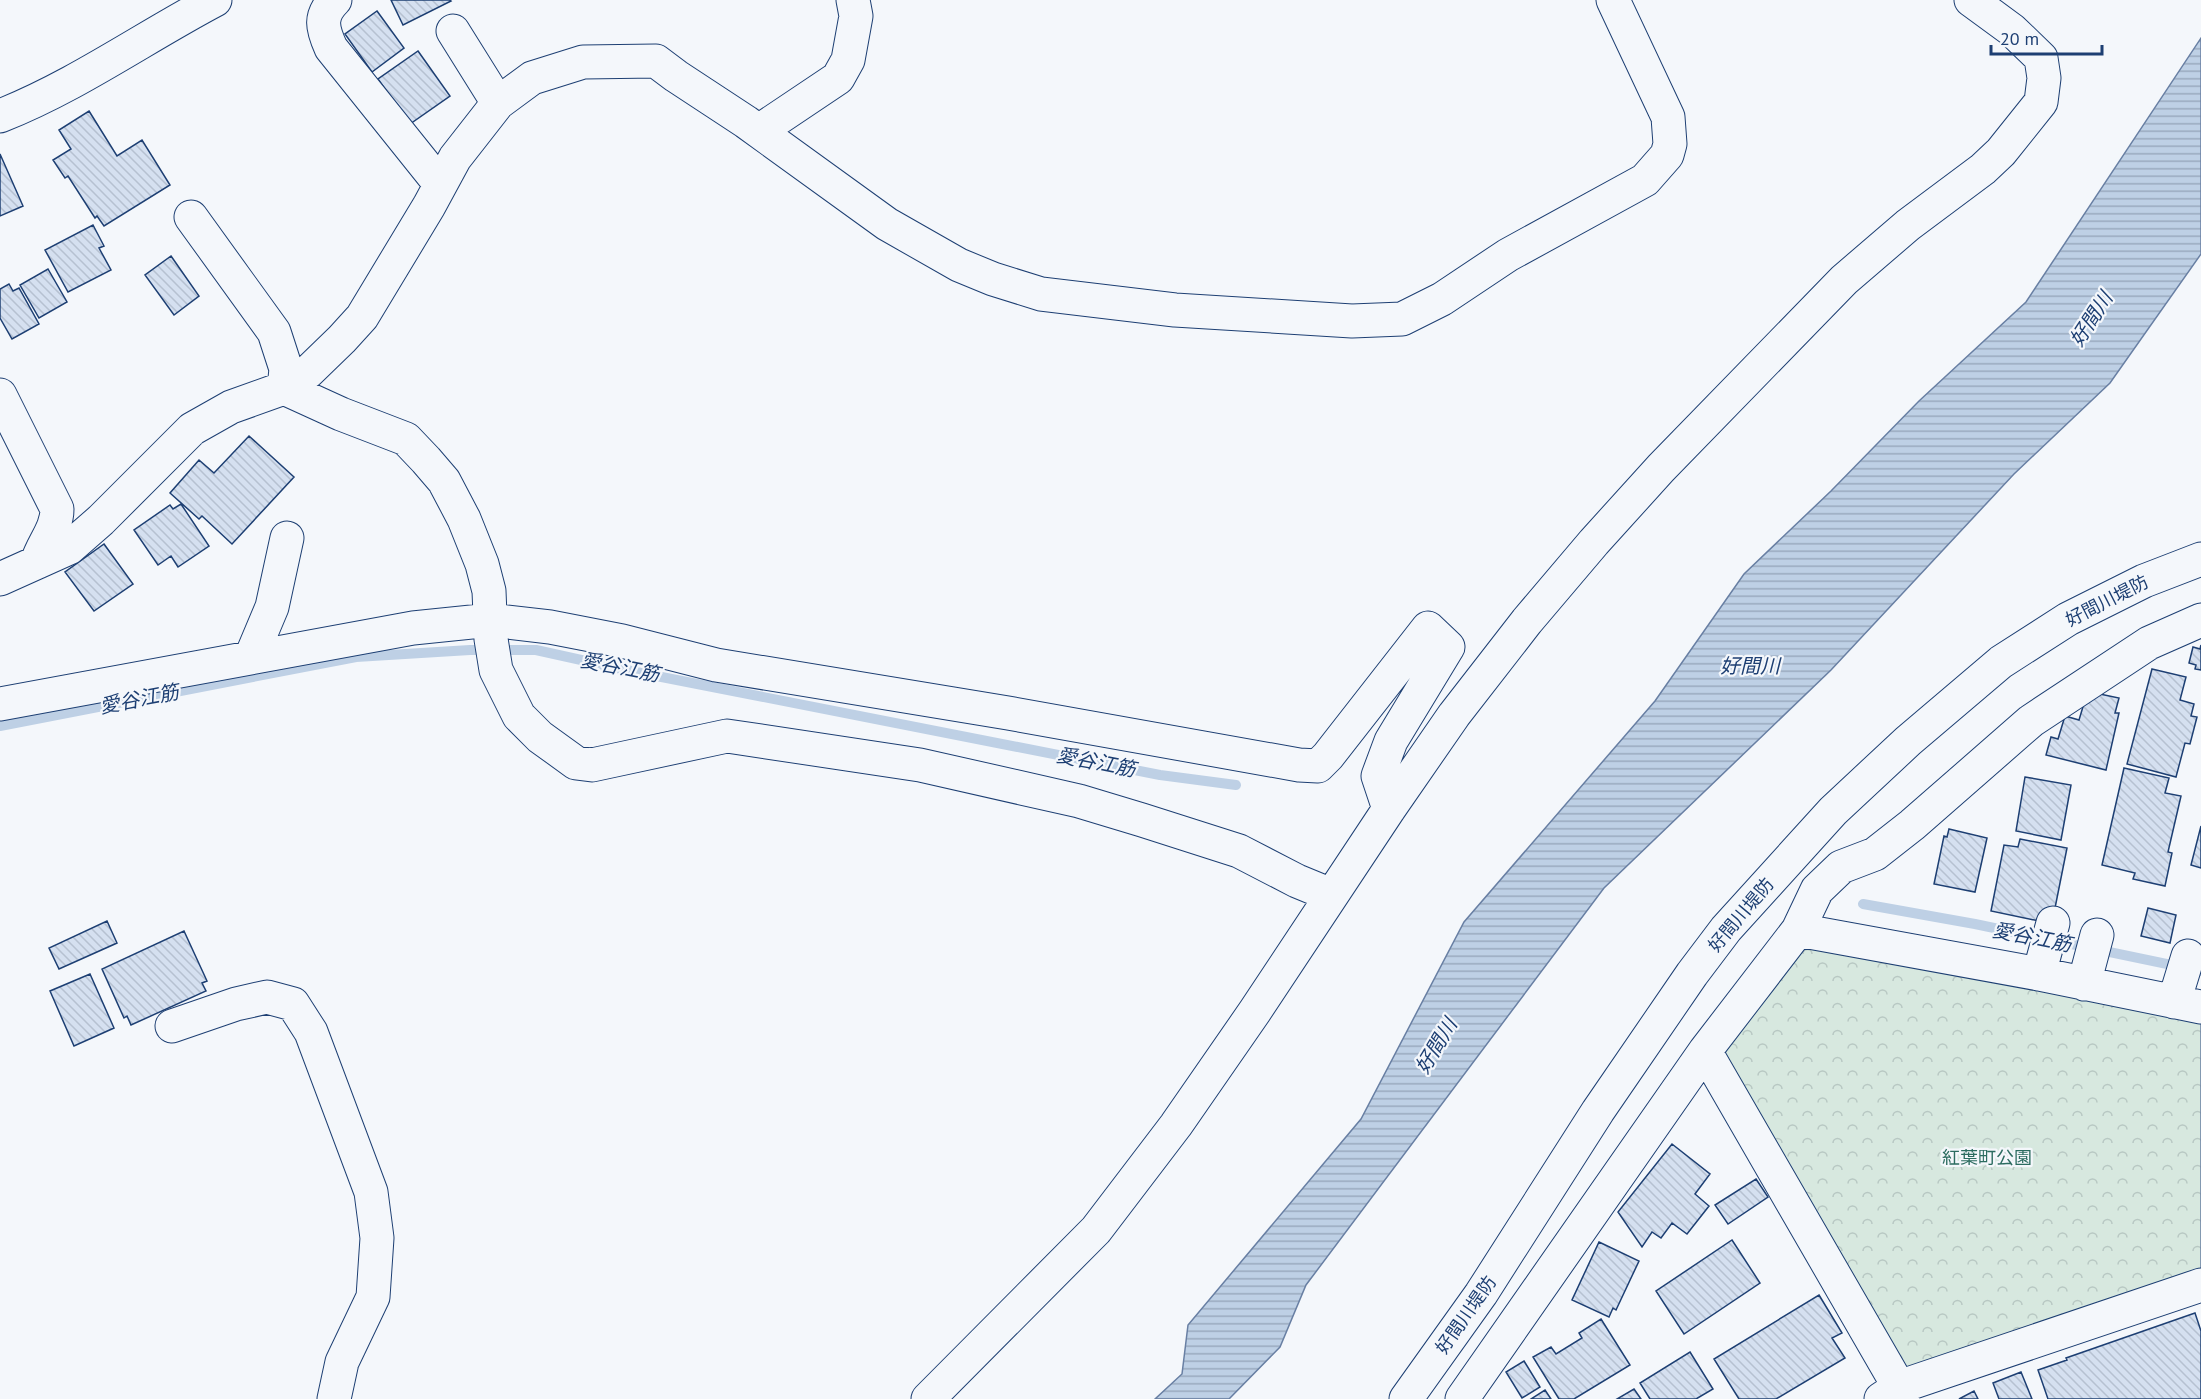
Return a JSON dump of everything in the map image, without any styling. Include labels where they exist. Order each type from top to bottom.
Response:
[{"type":"street","points":[[0,116],[97,69],[184,16],[215,0]]},
{"type":"street","points":[[335,0],[328,8],[324,18],[324,33],[331,48],[440,184]]},
{"type":"street","points":[[759,131],[838,78],[848,60],[856,16],[853,0]]},
{"type":"street","points":[[0,579],[69,548],[101,520],[192,429],[231,407],[284,388],[309,371],[362,317],[455,158],[498,103],[532,78],[583,62],[656,61],[759,131],[887,224],[959,265],[993,279],[1041,294],[1174,310],[1352,321],[1402,320],[1442,299],[1508,255],[1646,180],[1667,155],[1670,144],[1668,117],[1613,0]]},
{"type":"street","points":[[928,1399],[1096,1230],[1176,1125],[1454,715],[1527,621],[1661,468],[1844,280],[1908,225],[1983,169],[2001,152],[2041,102],[2044,78],[2041,58],[2012,30],[1971,0]]},
{"type":"street","points":[[453,31],[498,103]]},
{"type":"street","points":[[191,217],[274,332],[286,369],[284,388]]},
{"type":"street","points":[[284,388],[340,414],[406,439],[444,481],[464,519],[482,564],[489,591],[491,639],[496,670],[519,716],[540,737],[576,763],[592,765],[727,736],[920,765],[1079,801],[1181,832],[1239,851],[1331,895]]},
{"type":"street","points":[[0,395],[57,509],[57,522],[40,551],[37,562]]},
{"type":"street","points":[[251,657],[272,607],[287,538]]},
{"type":"street","name":"好間川堤防","points":[[1406,1399],[1481,1294],[1598,1111],[1692,974],[1726,929],[1816,829],[1908,741],[2001,662],[2068,620],[2144,581],[2201,559]]},
{"type":"street","points":[[0,704],[412,628],[491,620],[550,627],[622,641],[716,665],[1008,713],[1299,765],[1318,766],[1428,628],[1448,647],[1391,741],[1378,776],[1389,809]]},
{"type":"street","points":[[1462,1399],[1705,1051],[1798,930],[1818,890],[1841,867],[1875,854],[1912,825],[2031,722],[2149,643],[2201,620]]},
{"type":"street","points":[[2039,974],[2053,922]]},
{"type":"street","points":[[1798,930],[2188,1004],[2188,956]]},
{"type":"street","points":[[2084,984],[2097,935]]},
{"type":"street","points":[[172,1026],[236,1004],[267,997],[293,1004],[310,1032],[371,1192],[377,1238],[373,1297],[342,1362],[334,1399]]},
{"type":"street","points":[[1705,1051],[1894,1395],[2201,1286]]},
{"type":"green space","name":"紅葉町公園","points":[[1798,930],[2201,1007],[2201,1285],[1899,1387],[1705,1051]]},
{"type":"water","name":"好間川","points":[[2201,38],[2201,254],[2110,383],[2014,474],[1831,670],[1604,888],[1306,1285],[1280,1347],[1229,1399],[1155,1399],[1182,1374],[1188,1325],[1361,1119],[1464,922],[1655,701],[1744,574],[1831,491],[1919,401],[2026,302]]},
{"type":"building","points":[[391,0],[450,0],[451,1],[403,25]]},
{"type":"building","points":[[377,11],[404,48],[372,72],[345,34]]},
{"type":"building","points":[[418,51],[450,96],[410,124],[378,79]]},
{"type":"building","points":[[89,111],[117,156],[142,140],[170,185],[104,226],[97,216],[95,218],[68,176],[65,178],[53,160],[71,149],[59,130]]},
{"type":"building","points":[[0,154],[23,206],[0,216]]},
{"type":"building","points":[[93,225],[104,246],[99,248],[111,270],[68,292],[45,250]]},
{"type":"building","points":[[171,256],[199,296],[174,315],[145,275]]},
{"type":"building","points":[[48,269],[67,302],[39,318],[20,285]]},
{"type":"building","points":[[9,284],[13,291],[19,288],[39,324],[12,339],[0,318],[0,289]]},
{"type":"building","points":[[249,436],[294,477],[232,544],[202,516],[199,519],[170,493],[199,460],[214,473]]},
{"type":"building","points":[[181,504],[209,546],[178,567],[171,556],[158,565],[134,530],[170,505],[173,509]]},
{"type":"building","points":[[104,544],[133,584],[94,611],[65,572]]},
{"type":"building","points":[[2201,645],[2201,670],[2195,669],[2196,665],[2189,663],[2193,647],[2200,649]]},
{"type":"building","points":[[2152,669],[2186,677],[2180,700],[2194,704],[2191,716],[2197,717],[2190,744],[2185,743],[2176,777],[2127,764]]},
{"type":"building","points":[[2095,693],[2119,698],[2115,713],[2119,713],[2106,770],[2046,755],[2051,737],[2058,739],[2065,716],[2079,720],[2085,700]]},
{"type":"building","points":[[2124,768],[2169,778],[2165,793],[2181,796],[2168,852],[2172,853],[2165,886],[2133,879],[2135,873],[2102,865]]},
{"type":"building","points":[[2025,777],[2071,785],[2061,840],[2016,831]]},
{"type":"building","points":[[2201,826],[2201,868],[2191,865]]},
{"type":"building","points":[[1949,829],[1987,838],[1975,892],[1934,884],[1944,836],[1947,837]]},
{"type":"building","points":[[2020,839],[2067,848],[2054,913],[2044,922],[1991,911],[2004,845],[2018,847]]},
{"type":"building","points":[[2148,908],[2176,915],[2170,943],[2141,936]]},
{"type":"building","points":[[107,921],[117,943],[59,969],[49,948]]},
{"type":"building","points":[[184,931],[207,981],[202,983],[206,991],[131,1025],[127,1016],[124,1018],[102,969]]},
{"type":"building","points":[[90,974],[114,1028],[74,1046],[50,991]]},
{"type":"building","points":[[1672,1144],[1710,1174],[1695,1194],[1709,1206],[1687,1234],[1672,1223],[1661,1238],[1652,1232],[1642,1247],[1618,1212]]},
{"type":"building","points":[[1756,1179],[1768,1197],[1728,1224],[1715,1205]]},
{"type":"building","points":[[1732,1240],[1760,1283],[1684,1334],[1656,1291]]},
{"type":"building","points":[[1599,1242],[1639,1261],[1616,1310],[1613,1308],[1609,1317],[1572,1300]]},
{"type":"building","points":[[1819,1295],[1842,1333],[1832,1338],[1845,1358],[1776,1399],[1739,1399],[1714,1359]]},
{"type":"building","points":[[2195,1313],[2201,1331],[2201,1399],[2048,1399],[2038,1370]]},
{"type":"building","points":[[1601,1319],[1630,1365],[1574,1399],[1559,1399],[1533,1357],[1551,1347],[1556,1354],[1582,1338],[1579,1333]]},
{"type":"building","points":[[1690,1352],[1713,1389],[1696,1399],[1650,1399],[1640,1383]]},
{"type":"building","points":[[1524,1361],[1540,1387],[1522,1398],[1506,1372]]},
{"type":"building","points":[[2021,1372],[2032,1399],[1999,1399],[1993,1383]]},
{"type":"building","points":[[1634,1389],[1641,1399],[1617,1399]]},
{"type":"building","points":[[1545,1390],[1551,1399],[1531,1399]]},
{"type":"building","points":[[1974,1391],[1978,1399],[1959,1399]]},
{"type":"waterway","name":"愛谷江筋","points":[[0,726],[356,657],[470,650],[536,650],[631,671],[1160,775],[1236,785]]},
{"type":"waterway","name":"愛谷江筋","points":[[1863,904],[1975,924],[2201,971]]}]
